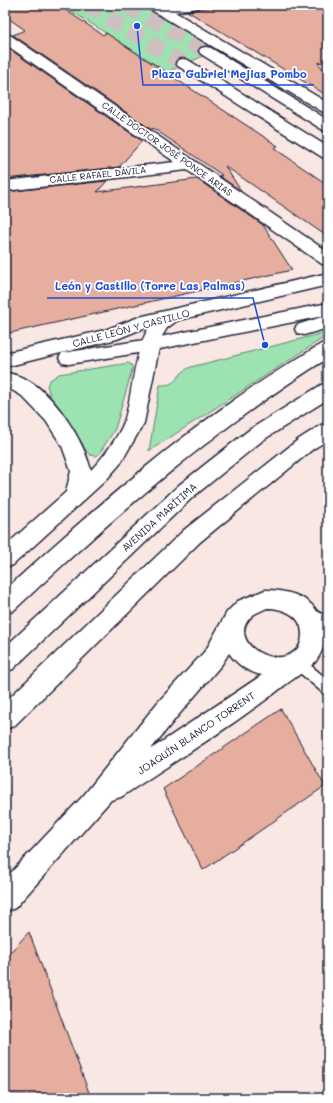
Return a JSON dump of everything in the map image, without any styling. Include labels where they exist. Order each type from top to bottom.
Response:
[{"type":"main road","points":[[158,8],[193,5]]},
{"type":"main road","points":[[158,8],[328,109]]},
{"type":"main road","name":"CALLE DOCTOR JOSÉ PONCE ARIAS","points":[[5,38],[328,260]]},
{"type":"main road","points":[[206,51],[328,127]]},
{"type":"main road","points":[[183,63],[328,154]]},
{"type":"main road","name":"CALLE RAFAEL DÁVILA","points":[[5,186],[190,165]]},
{"type":"main road","name":"CALLE LEÓN Y CASTILLO","points":[[5,360],[110,335],[139,324],[328,279]]},
{"type":"main road","name":"CALLE LEÓN Y CASTILLO","points":[[5,369],[150,345],[328,308]]},
{"type":"main road","points":[[5,560],[100,474],[109,464],[134,423],[152,338],[160,324],[173,316]]},
{"type":"main road","points":[[304,328],[328,321]]},
{"type":"main road","points":[[5,604],[50,561],[161,465],[248,400],[299,366],[328,349]]},
{"type":"main road","points":[[5,379],[22,386],[47,408],[67,438],[75,453],[81,471],[80,482],[74,498]]},
{"type":"main road","name":"AVENIDA MARÍTIMA","points":[[5,662],[186,491],[256,435],[328,390]]},
{"type":"main road","points":[[5,718],[192,536],[306,444],[328,430]]},
{"type":"main road","points":[[265,599],[277,599],[289,602],[300,608],[308,616],[314,626],[315,636],[313,646],[307,656],[298,662],[285,667],[271,668],[258,664],[246,657],[237,648],[233,637],[233,625],[237,616],[244,608],[254,602],[265,599]]},
{"type":"main road","name":"JOAQUÍN BLANCO TORRENT","points":[[5,899],[93,802],[167,710],[214,657],[233,625]]},
{"type":"main road","name":"JOAQUÍN BLANCO TORRENT","points":[[93,802],[263,688],[298,662]]},
{"type":"lane","points":[[300,608],[328,624]]},
{"type":"lane","points":[[298,662],[328,690]]},
{"type":"green space","points":[[62,5],[142,5],[217,50],[167,72]]},
{"type":"green space","points":[[328,332],[328,335],[149,451],[160,385],[171,383],[182,372],[191,367]]},
{"type":"green space","points":[[129,363],[133,367],[115,429],[99,454],[96,456],[90,455],[81,444],[65,416],[50,396],[47,385],[50,380],[59,374]]},
{"type":"building","points":[[5,5],[58,5],[103,35],[106,33],[278,146],[274,148],[328,185],[328,237],[225,166],[241,191],[219,176],[222,175],[153,128],[152,130],[13,35],[25,30],[5,16]]},
{"type":"building","points":[[226,5],[317,5],[328,18],[328,61],[318,63],[328,75],[328,96],[187,11]]},
{"type":"building","points":[[5,46],[142,141],[119,167],[5,179]]},
{"type":"building","points":[[197,179],[263,225],[292,270],[5,334],[5,192],[107,181],[97,192]]},
{"type":"building","points":[[281,709],[325,786],[203,870],[163,789]]},
{"type":"building","points":[[29,932],[91,1098],[5,1098],[5,958]]},
{"type":"tunnel","points":[[88,5],[183,63]]},
{"type":"tunnel","points":[[127,5],[206,51]]},
{"type":"place","name":"Plaza Gabriel Mejias Pombo","points":[[137,26]]},
{"type":"place","name":"León y Castillo (Torre Las Palmas)","points":[[265,345]]}]
